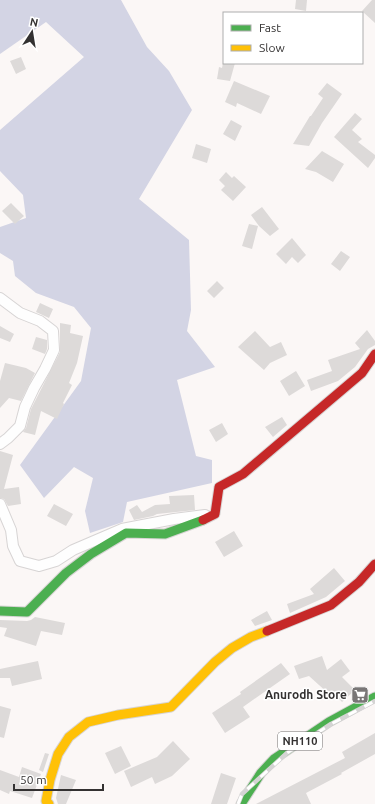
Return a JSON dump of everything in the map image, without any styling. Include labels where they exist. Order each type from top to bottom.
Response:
[{"type":"main road","points":[[0,611],[27,612],[66,573],[91,554],[126,533],[165,534],[195,524],[215,514],[219,487],[243,474],[362,373],[375,354]]},
{"type":"main road","points":[[49,804],[46,801],[50,780],[58,754],[69,737],[88,722],[118,715],[171,707],[215,662],[232,648],[251,637],[287,624],[331,605],[360,582],[375,564]]},
{"type":"main road","name":"NH110","points":[[240,804],[274,759],[328,722],[375,697]]},
{"type":"street","points":[[0,298],[20,313],[40,321],[52,331],[54,350],[25,407],[20,426],[0,444]]},
{"type":"street","points":[[0,504],[11,530],[13,546],[20,561],[39,566],[56,560],[73,550],[122,529],[174,519],[215,514]]},
{"type":"shaded area","points":[[0,0],[121,0],[147,47],[169,71],[192,110],[139,199],[189,240],[191,310],[187,331],[215,367],[177,380],[196,456],[212,460],[212,483],[127,502],[123,522],[90,533],[85,511],[93,478],[74,467],[44,498],[20,465],[81,381],[91,328],[74,307],[36,293],[15,276],[13,261],[0,253],[0,227],[26,218],[23,195],[0,171],[0,130],[84,57],[46,22],[0,54]]},
{"type":"building","points":[[296,0],[307,0],[306,11],[295,9]]},
{"type":"building","points":[[372,0],[375,0],[375,23],[362,11]]},
{"type":"building","points":[[21,57],[26,69],[16,74],[10,61]]},
{"type":"building","points":[[223,63],[235,64],[230,81],[217,79],[219,67],[222,68]]},
{"type":"building","points":[[234,81],[270,96],[261,114],[237,103],[236,107],[225,102]]},
{"type":"building","points":[[327,83],[342,94],[322,123],[309,146],[293,144],[323,98],[318,94]]},
{"type":"building","points":[[355,113],[362,119],[352,130],[362,139],[358,142],[375,155],[375,158],[368,168],[334,137]]},
{"type":"building","points":[[231,120],[242,126],[235,141],[223,134]]},
{"type":"building","points":[[196,144],[211,149],[207,163],[192,158]]},
{"type":"building","points":[[322,151],[344,164],[333,182],[316,172],[305,169]]},
{"type":"building","points":[[226,172],[232,178],[234,176],[246,187],[233,201],[221,190],[225,186],[219,180]]},
{"type":"building","points":[[11,203],[24,216],[15,224],[2,211]]},
{"type":"building","points":[[262,207],[279,229],[270,236],[259,226],[251,215]]},
{"type":"building","points":[[249,224],[258,226],[252,249],[242,246]]},
{"type":"building","points":[[292,238],[306,255],[298,263],[292,257],[286,264],[276,254]]},
{"type":"building","points":[[341,251],[350,257],[340,271],[331,264]]},
{"type":"building","points":[[217,281],[224,288],[214,298],[207,291]]},
{"type":"building","points":[[40,303],[53,309],[49,318],[36,312]]},
{"type":"building","points":[[60,323],[71,325],[70,333],[83,336],[77,363],[69,383],[72,385],[57,419],[41,411],[35,435],[23,432],[26,428],[31,409],[60,352]]},
{"type":"building","points":[[0,326],[14,334],[10,342],[0,338]]},
{"type":"building","points":[[367,330],[375,341],[375,345],[368,349],[355,367],[338,381],[311,391],[307,380],[332,371],[328,360],[360,349],[355,343]]},
{"type":"building","points":[[255,331],[270,347],[281,342],[287,355],[270,363],[264,370],[238,347]]},
{"type":"building","points":[[36,337],[47,340],[47,349],[45,354],[32,349]]},
{"type":"building","points":[[5,363],[26,368],[35,373],[21,401],[9,398],[0,408],[0,381]]},
{"type":"building","points":[[296,371],[305,386],[289,396],[280,381]]},
{"type":"building","points":[[282,417],[287,425],[273,437],[265,427]]},
{"type":"building","points":[[222,423],[228,434],[216,442],[209,430]]},
{"type":"building","points":[[0,451],[13,455],[4,489],[19,487],[21,504],[8,506],[4,499],[0,498]]},
{"type":"building","points":[[194,495],[195,510],[157,514],[134,520],[129,510],[137,505],[142,512],[155,505],[170,504],[169,496]]},
{"type":"building","points":[[54,504],[73,514],[66,526],[47,516]]},
{"type":"building","points":[[234,531],[243,546],[224,557],[215,542]]},
{"type":"building","points":[[334,568],[345,581],[326,597],[290,613],[287,604],[314,594],[310,589]]},
{"type":"building","points":[[267,611],[272,620],[255,626],[251,620]]},
{"type":"building","points":[[35,617],[65,623],[62,635],[41,631],[36,646],[4,636],[7,628],[0,627],[0,620],[27,621]]},
{"type":"building","points":[[322,656],[327,670],[341,659],[350,671],[342,677],[355,690],[342,702],[332,691],[329,694],[309,676],[299,679],[294,666]]},
{"type":"building","points":[[38,661],[42,679],[12,686],[10,678],[0,678],[0,669]]},
{"type":"building","points":[[281,663],[290,674],[243,707],[250,717],[225,733],[212,713],[241,694],[240,692]]},
{"type":"building","points":[[0,706],[11,709],[4,738],[0,737]]},
{"type":"building","points":[[375,733],[375,754],[306,793],[311,804],[256,804],[345,758],[342,752]]},
{"type":"building","points":[[173,741],[190,759],[172,776],[155,784],[152,777],[131,787],[124,771],[157,757]]},
{"type":"building","points":[[121,746],[131,766],[115,774],[105,753]]},
{"type":"building","points":[[45,753],[49,754],[43,772],[39,770]]},
{"type":"building","points":[[22,767],[41,774],[32,798],[10,791],[9,794],[0,790],[0,770],[19,777]]},
{"type":"building","points":[[221,773],[236,778],[227,804],[211,804]]},
{"type":"building","points":[[61,775],[76,780],[66,804],[58,804],[56,798]]},
{"type":"railway","points":[[238,804],[242,794],[287,753],[331,724],[375,701]]},
{"type":"traffic: fast","points":[[0,611],[27,612],[66,573],[91,554],[126,533],[165,534],[203,520]]},
{"type":"traffic: fast","points":[[241,804],[261,773],[274,759],[329,722],[375,697]]},
{"type":"traffic: slow","points":[[49,804],[46,801],[50,780],[58,754],[69,737],[88,722],[118,715],[171,707],[215,662],[232,648],[251,637],[267,631]]},
{"type":"traffic: jam","points":[[203,520],[215,514],[219,487],[243,474],[362,373],[375,354]]},
{"type":"traffic: jam","points":[[267,631],[331,605],[359,582],[375,564]]},
{"type":"place","name":"Anurodh Store","points":[[360,695]]}]
